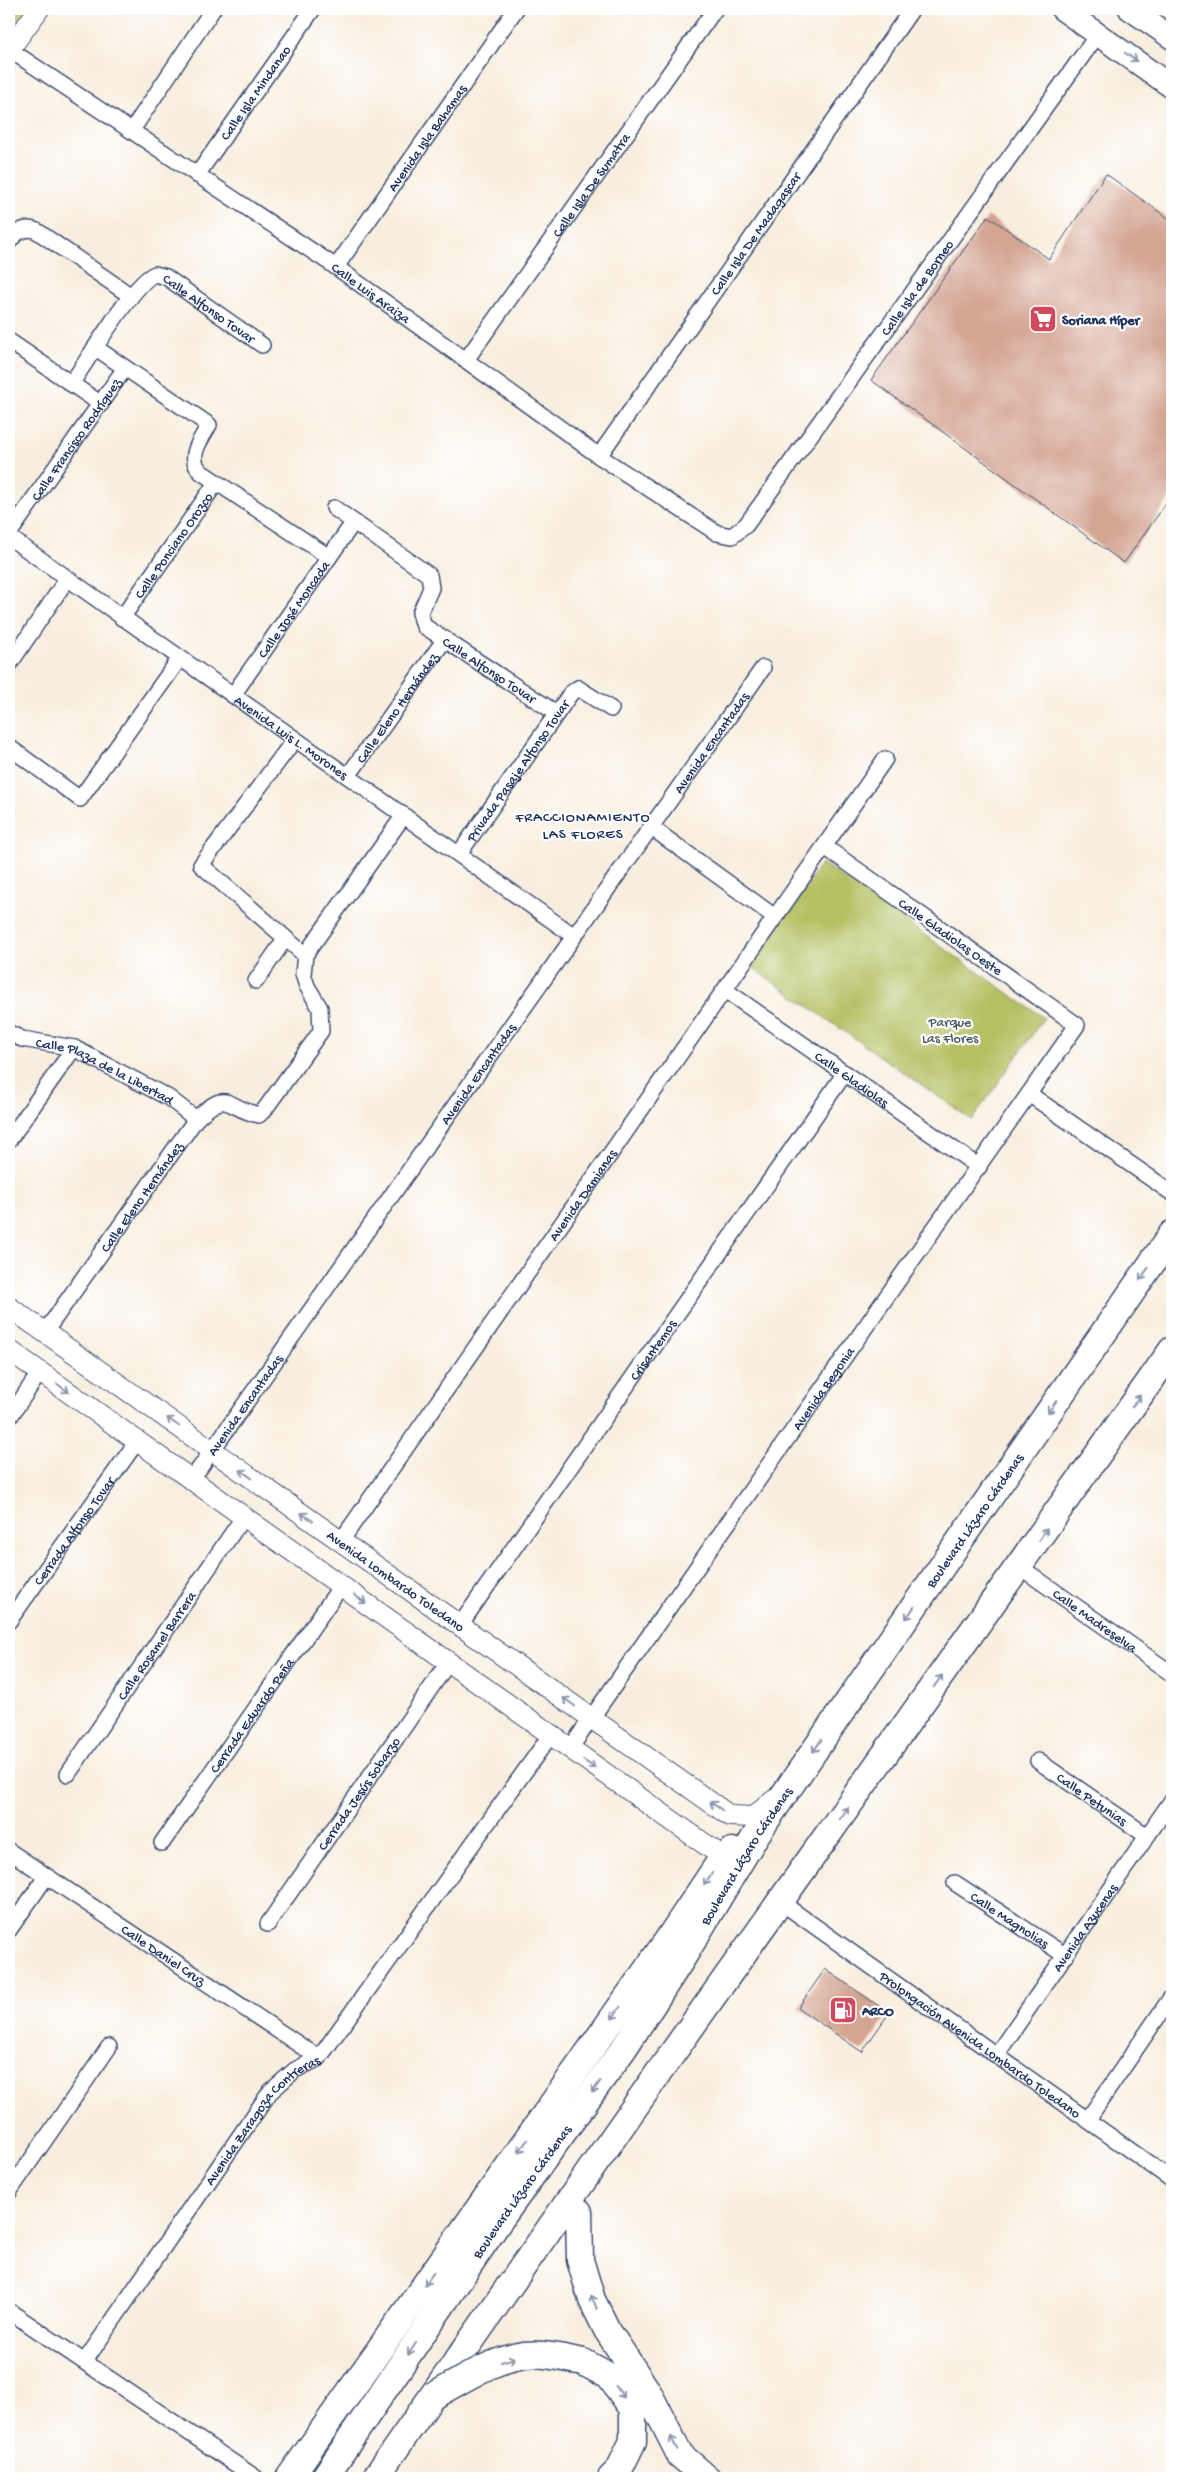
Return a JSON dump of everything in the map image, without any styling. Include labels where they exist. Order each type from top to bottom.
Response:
[{"type":"highway","name":"Boulevard Lázaro Cárdenas","points":[[324,2478],[499,2221],[624,2048],[683,1957],[756,1835],[1172,1234]]},
{"type":"highway","points":[[375,2478],[657,2075],[1020,1567],[1172,1350]]},
{"type":"highway","points":[[289,2478],[656,1956],[723,1857],[756,1835]]},
{"type":"highway","points":[[391,2478],[579,2212],[789,1908],[816,1853]]},
{"type":"highway","points":[[579,2212],[580,2260],[592,2300],[607,2330],[648,2392],[680,2455],[707,2478]]},
{"type":"highway","points":[[432,2396],[497,2363],[526,2355],[560,2357],[583,2362],[609,2376],[633,2409],[633,2441],[619,2470],[611,2478]]},
{"type":"main road","points":[[9,50],[39,9]]},
{"type":"main road","points":[[1062,9],[1172,86]]},
{"type":"main road","points":[[1130,9],[1172,38]]},
{"type":"main road","name":"Avenida Lombardo Toledano","points":[[9,1307],[730,1816],[754,1817],[787,1790]]},
{"type":"main road","points":[[9,1350],[138,1440],[569,1750],[723,1857]]},
{"type":"street","points":[[132,130],[213,9]]},
{"type":"street","name":"Calle Isla Mindanao","points":[[197,175],[313,9]]},
{"type":"street","name":"Avenida Isla Bahamas","points":[[336,267],[516,9]]},
{"type":"street","name":"Calle Isla De Sumatra","points":[[466,360],[715,9]]},
{"type":"street","name":"Calle Isla De Madagascar","points":[[599,456],[912,9]]},
{"type":"street","name":"Calle Isla de Borneo","points":[[732,536],[746,525],[1098,34]]},
{"type":"street","name":"Calle Luis Araiza","points":[[9,50],[336,267],[599,456],[717,533],[732,536]]},
{"type":"street","points":[[9,242],[16,233],[24,229],[37,231],[131,296],[71,384]]},
{"type":"street","name":"Calle Alfonso Tovar","points":[[131,296],[146,279],[154,274],[166,277],[262,345]]},
{"type":"street","points":[[9,340],[101,404]]},
{"type":"street","points":[[96,348],[124,368]]},
{"type":"street","name":"Calle Francisco Rodríguez","points":[[9,536],[124,368]]},
{"type":"street","name":"Calle Ponciano Orozco","points":[[122,618],[216,484],[201,472],[195,462],[197,445],[210,424],[124,368]]},
{"type":"street","points":[[216,484],[329,557]]},
{"type":"street","points":[[334,508],[354,523]]},
{"type":"street","name":"Calle Alfonso Tovar","points":[[354,523],[424,569],[432,581],[420,613],[424,626],[556,713]]},
{"type":"street","name":"Calle José Moncada","points":[[233,695],[354,523]]},
{"type":"street","name":"Avenida Luis L. Morones","points":[[9,536],[122,618],[574,936]]},
{"type":"street","points":[[9,665],[67,579]]},
{"type":"street","name":"Calle Eleno Hernández","points":[[348,776],[445,639]]},
{"type":"street","points":[[9,747],[80,799],[180,658]]},
{"type":"street","name":"Avenida Encantadas","points":[[192,1479],[763,668]]},
{"type":"street","name":"Privada Pasaje Alfonso Tovar","points":[[459,854],[556,713],[578,688],[611,709]]},
{"type":"street","points":[[295,739],[201,865],[305,955],[404,816]]},
{"type":"street","name":"Avenida Damianas","points":[[341,1541],[885,759]]},
{"type":"street","points":[[652,828],[775,917]]},
{"type":"street","name":"Calle Gladiolas Oeste","points":[[825,847],[1078,1025]]},
{"type":"street","points":[[256,981],[285,939]]},
{"type":"street","name":"Calle Eleno Hernández","points":[[45,1332],[196,1119],[211,1104],[220,1101],[232,1103],[258,1115],[265,1109],[322,1031],[320,1008],[307,986],[303,974],[305,955]]},
{"type":"street","name":"Calle Gladiolas","points":[[725,990],[979,1167]]},
{"type":"street","name":"Avenida Begonia","points":[[569,1750],[590,1717],[1078,1025]]},
{"type":"street","name":"Calle Plaza de la Libertad","points":[[9,1033],[22,1039],[74,1048],[169,1098],[196,1119]]},
{"type":"street","points":[[9,1140],[74,1048]]},
{"type":"street","name":"Crisantemos","points":[[460,1625],[845,1073]]},
{"type":"street","points":[[1029,1094],[1172,1193]]},
{"type":"street","points":[[9,1418],[40,1372]]},
{"type":"street","name":"Cerrada Alfonso Tovar","points":[[9,1621],[138,1440]]},
{"type":"street","name":"Calle Rosamel Barrera","points":[[68,1774],[244,1516]]},
{"type":"street","name":"Calle Madreselva","points":[[1020,1567],[1172,1674]]},
{"type":"street","name":"Cerrada Eduardo Peña","points":[[162,1843],[341,1586]]},
{"type":"street","name":"Cerrada Jesús Sobarzo","points":[[268,1924],[448,1663]]},
{"type":"street","name":"Avenida Zaragoza Contreras","points":[[85,2361],[270,2092],[295,2070],[319,2058],[550,1736]]},
{"type":"street","name":"Calle Petunias","points":[[1038,1761],[1147,1836]]},
{"type":"street","name":"Avenida Azucenas","points":[[997,2054],[1172,1800]]},
{"type":"street","name":"Calle Daniel Cruz","points":[[9,1851],[319,2058]]},
{"type":"street","points":[[9,1930],[46,1877]]},
{"type":"street","name":"Calle Magnolias","points":[[955,1883],[1066,1956]]},
{"type":"street","name":"Prolongación Avenida Lombardo Toledano","points":[[789,1908],[1172,2180]]},
{"type":"street","points":[[1088,2120],[1172,1996]]},
{"type":"street","points":[[9,2192],[109,2047]]},
{"type":"street","points":[[9,2311],[256,2478]]},
{"type":"green space","points":[[9,9],[32,9],[28,14],[9,23]]},
{"type":"green space","name":"Parque Las Flores","points":[[822,863],[1044,1018],[972,1120],[750,966]]},
{"type":"building","name":"Soriana Híper","points":[[1106,174],[1172,221],[1172,495],[1124,563],[871,380],[988,216],[1049,259]]},
{"type":"building","name":"ARCO","points":[[825,1969],[889,2013],[862,2052],[798,2008]]},
{"type":"place","name":"Soriana Híper","points":[[1043,319]]},
{"type":"place","name":"ARCO","points":[[843,2010]]},
{"type":"district","name":"FRACCIONAMIENTO LAS FLORES","points":[[583,824]]}]
